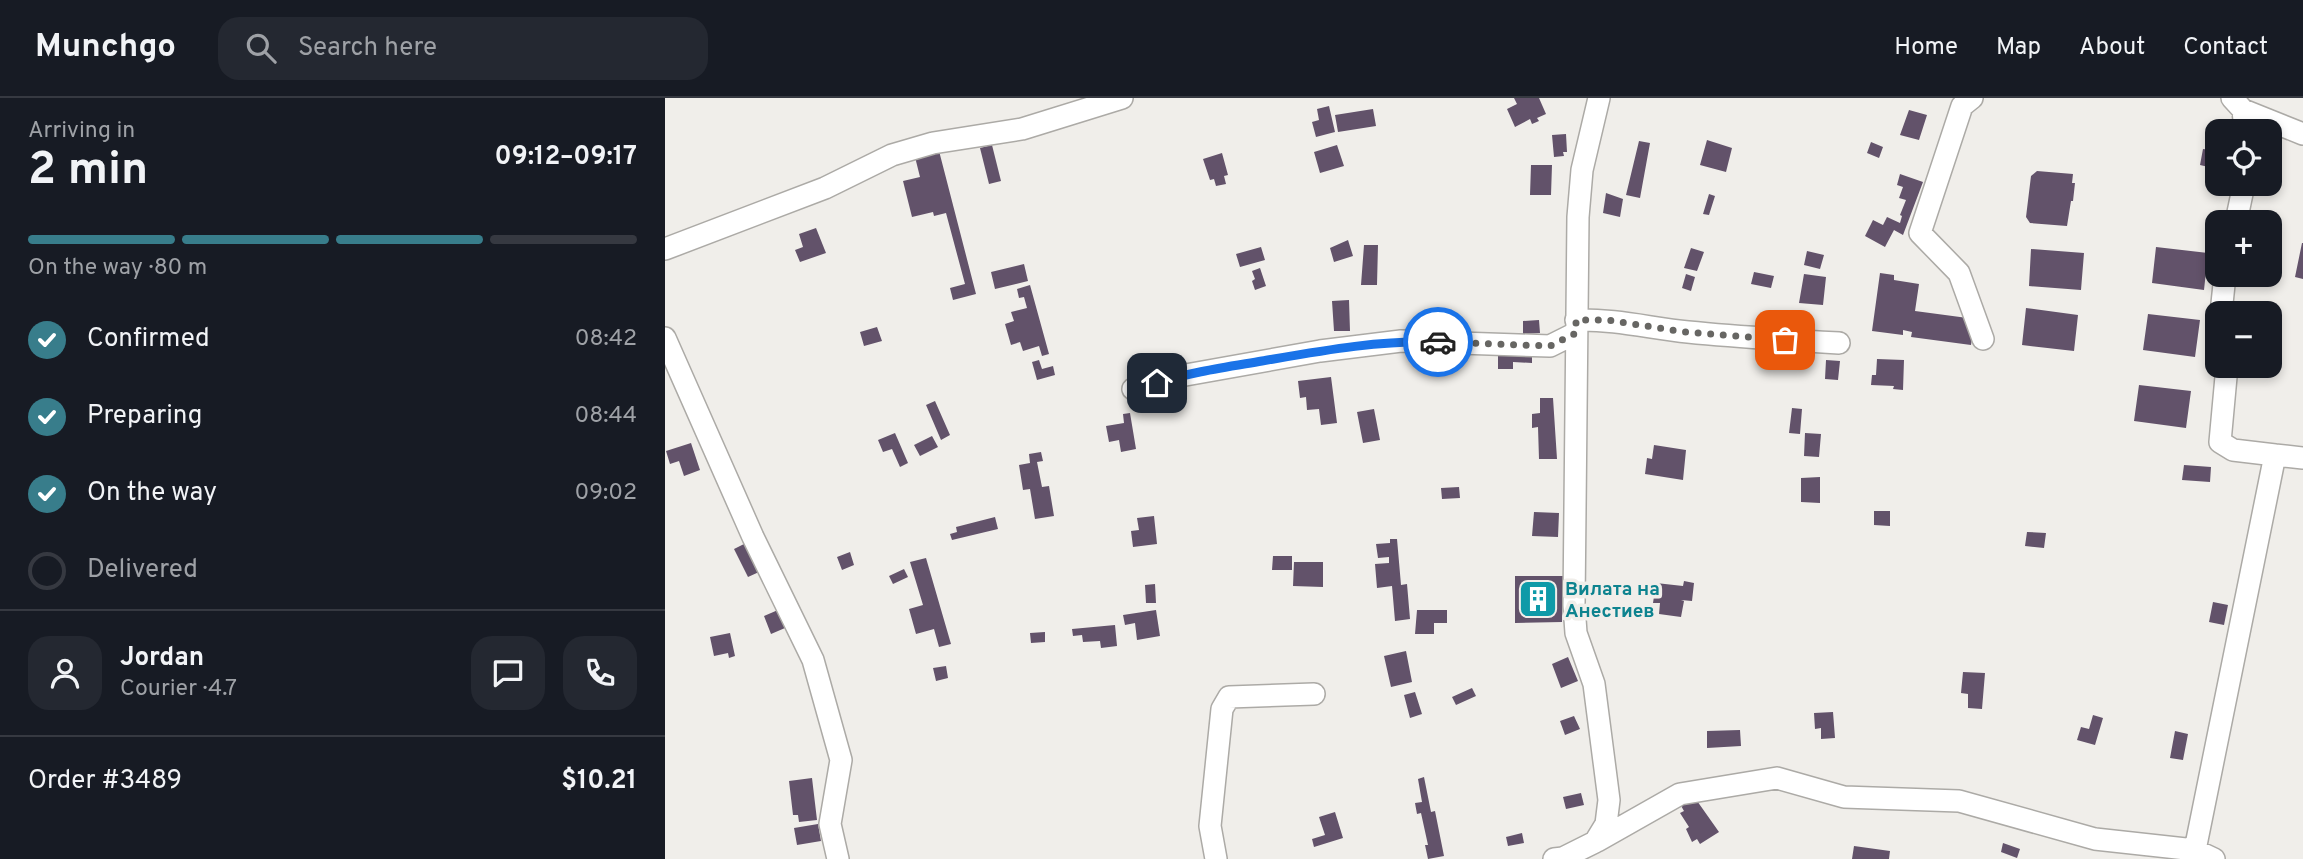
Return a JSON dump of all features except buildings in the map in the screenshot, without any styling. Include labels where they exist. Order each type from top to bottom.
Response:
[{"type":"street","points":[[665,249],[825,188],[893,155],[933,143],[1022,129],[1122,98]]},
{"type":"street","points":[[1593,850],[1606,824],[1609,800],[1594,684],[1576,633],[1574,605],[1576,326],[1578,217],[1582,170],[1599,98]]},
{"type":"street","points":[[1972,98],[1962,106],[1920,233],[1959,272],[1983,339]]},
{"type":"street","points":[[2240,113],[2303,134]]},
{"type":"street","points":[[1133,389],[1180,376],[1334,349],[1401,341],[1550,346],[1576,326],[1607,320],[1685,332],[1839,343]]},
{"type":"street","points":[[665,338],[753,537],[813,660],[841,760],[830,824],[838,859]]},
{"type":"street","points":[[2226,378],[2220,442],[2233,450],[2303,458]]},
{"type":"street","points":[[2195,850],[2275,455]]},
{"type":"street","points":[[1216,859],[1210,827],[1222,709],[1229,697],[1314,694]]},
{"type":"street","points":[[1554,859],[1593,850],[1680,794],[1777,778],[1844,797],[1959,801],[2095,839],[2195,850],[2214,859]]},
{"type":"way so far","points":[[1438,342],[1550,346],[1576,333],[1576,320],[1607,320],[1685,332],[1785,340]]},
{"type":"place","name":"Вилата на Анестиев","points":[[1538,599]]},
{"type":"route","points":[[1157,383],[1180,376],[1320,351],[1401,341],[1438,342]]}]
